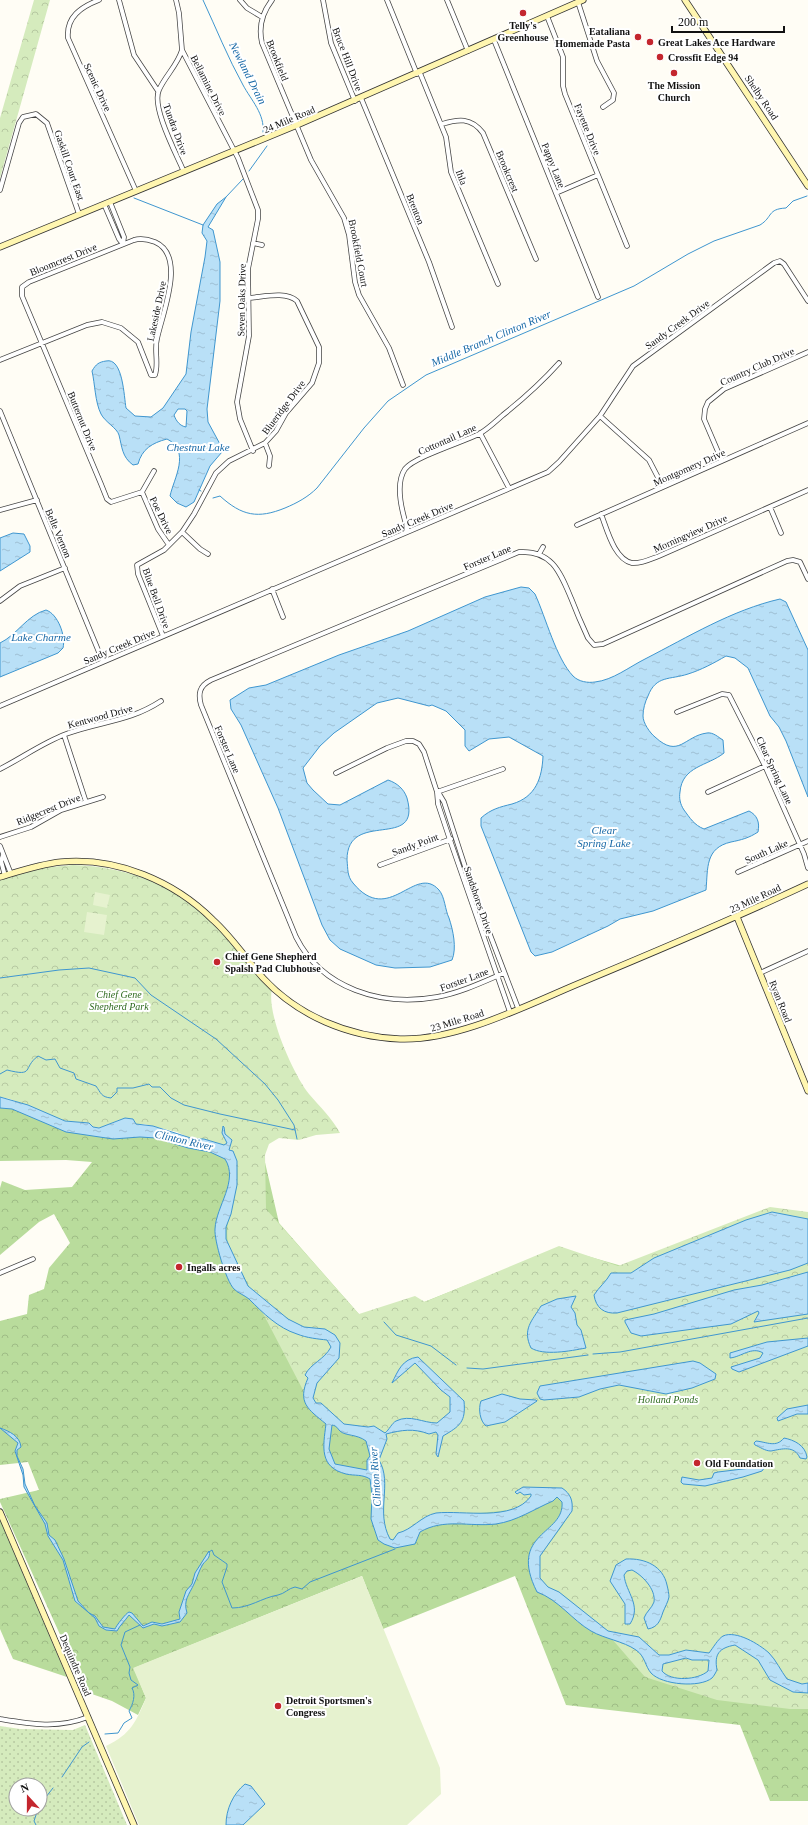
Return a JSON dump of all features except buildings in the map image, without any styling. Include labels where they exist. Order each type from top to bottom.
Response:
[{"type":"main road","name":"Shelby Road","points":[[685,0],[808,186]]},
{"type":"main road","name":"24 Mile Road","points":[[0,247],[297,126],[580,1]]},
{"type":"main road","name":"23 Mile Road","points":[[2,876],[54,863],[82,862],[109,864],[152,878],[190,900],[214,920],[277,991],[309,1014],[342,1029],[366,1035],[399,1039],[434,1037],[510,1012],[738,917],[808,884]]},
{"type":"main road","name":"Ryan Road","points":[[738,917],[808,1091]]},
{"type":"main road","name":"Dequindre Road","points":[[0,1512],[134,1825]]},
{"type":"street","name":"Scenic Drive","points":[[99,0],[81,8],[72,17],[68,26],[68,38],[136,191]]},
{"type":"street","name":"Tundra Drive","points":[[119,0],[134,55],[158,91],[159,109],[184,172]]},
{"type":"street","name":"Bellamine Drive","points":[[176,0],[181,25],[182,50],[233,151]]},
{"type":"street","points":[[240,0],[248,8],[262,17]]},
{"type":"street","name":"Brookfield","points":[[272,0],[262,17],[260,30],[262,43],[297,126]]},
{"type":"street","name":"Bruce Hill Drive","points":[[322,0],[331,43],[358,100]]},
{"type":"street","name":"Ihla","points":[[387,0],[418,73],[442,124],[446,137],[451,172],[498,284]]},
{"type":"street","points":[[447,0],[468,51]]},
{"type":"street","points":[[580,1],[597,61],[614,92],[613,100],[603,108]]},
{"type":"street","name":"Fayette Drive","points":[[547,16],[563,57],[563,86],[565,94],[627,246]]},
{"type":"street","name":"Pappy Lane","points":[[494,40],[598,297]]},
{"type":"street","points":[[158,91],[177,63],[182,50]]},
{"type":"street","name":"Brenton","points":[[358,100],[429,262],[452,327]]},
{"type":"street","name":"Gaskill Court East","points":[[0,190],[19,123],[23,117],[36,114],[47,123],[79,214]]},
{"type":"street","name":"Brookcrest","points":[[442,124],[464,119],[473,123],[483,133],[536,259]]},
{"type":"street","name":"Brookfield Court","points":[[297,126],[316,168],[338,204],[344,218],[349,235],[355,282],[359,295],[388,348],[403,385]]},
{"type":"street","name":"Seven Oaks Drive","points":[[233,151],[238,159],[258,210],[248,269],[249,336],[237,402],[240,419],[253,451]]},
{"type":"street","points":[[556,193],[598,175]]},
{"type":"street","points":[[107,203],[119,239],[123,244]]},
{"type":"street","name":"Lakeside Drive","points":[[0,360],[98,322],[107,323],[124,330],[138,342],[151,375],[155,375],[156,342],[170,279],[170,260],[164,248],[150,240],[139,239],[123,244]]},
{"type":"street","points":[[253,243],[262,245]]},
{"type":"street","name":"Bloomcrest Drive","points":[[42,344],[22,296],[22,287],[29,282],[123,244]]},
{"type":"street","name":"Sandy Creek Drive","points":[[0,706],[552,469],[600,416],[629,372],[638,362],[770,265],[780,261],[786,267],[808,301]]},
{"type":"street","name":"Blueridge Drive","points":[[137,565],[169,545],[182,532],[194,514],[216,473],[229,461],[253,451],[265,443],[276,431],[286,413],[312,383],[318,367],[319,351],[315,336],[295,300],[282,295],[249,298]]},
{"type":"street","name":"Butternut Drive","points":[[42,344],[107,499],[111,502],[142,492]]},
{"type":"street","name":"Country Club Drive","points":[[722,461],[704,419],[706,406],[711,398],[724,389],[808,352]]},
{"type":"street","name":"Cottontail Lane","points":[[408,531],[402,513],[401,501],[402,477],[406,468],[419,460],[480,433],[510,409],[559,364]]},
{"type":"street","name":"Belle Vernon","points":[[0,411],[103,662]]},
{"type":"street","points":[[600,416],[649,460],[663,487]]},
{"type":"street","name":"Montgomery Drive","points":[[577,525],[808,423]]},
{"type":"street","points":[[480,433],[509,488]]},
{"type":"street","points":[[265,443],[270,456],[269,466]]},
{"type":"street","points":[[142,492],[154,471]]},
{"type":"street","name":"Morningview Drive","points":[[601,514],[620,555],[627,561],[636,563],[655,558],[808,490]]},
{"type":"street","name":"Poe Drive","points":[[142,492],[158,529],[169,545]]},
{"type":"street","points":[[0,510],[37,500]]},
{"type":"street","points":[[770,507],[781,533]]},
{"type":"street","points":[[182,532],[200,549],[208,554]]},
{"type":"street","points":[[543,548],[539,554],[550,561],[561,575],[588,638],[594,645],[603,644],[787,561],[797,560],[802,566],[808,579]]},
{"type":"street","name":"Forster Lane","points":[[504,973],[445,995],[405,1000],[375,996],[355,989],[339,982],[315,966],[305,954],[296,936],[199,696],[201,688],[205,683],[218,677],[520,552],[539,554]]},
{"type":"street","name":"Blue Bell Drive","points":[[137,565],[138,574],[163,636]]},
{"type":"street","points":[[0,601],[20,586],[65,568]]},
{"type":"street","points":[[272,589],[283,617]]},
{"type":"street","name":"Clear Spring Lane","points":[[677,712],[728,694],[766,766],[804,854],[808,868]]},
{"type":"street","name":"Kentwood Drive","points":[[0,769],[64,735],[99,723],[128,718],[142,713],[161,701]]},
{"type":"street","points":[[64,735],[86,802]]},
{"type":"street","name":"Sandshores Drive","points":[[336,772],[386,748],[406,741],[413,741],[422,748],[437,792],[438,804],[450,840],[510,1012]]},
{"type":"street","points":[[708,792],[766,766]]},
{"type":"street","points":[[437,792],[503,769]]},
{"type":"street","name":"Sandshores Drive","points":[[437,792],[444,802],[455,838],[518,1008]]},
{"type":"street","name":"Ridgecrest Drive","points":[[0,837],[10,832],[31,827],[61,810],[103,797]]},
{"type":"street","name":"Sandy Point","points":[[380,865],[455,838]]},
{"type":"street","name":"South Lake","points":[[738,872],[808,841]]},
{"type":"street","points":[[0,846],[11,874]]},
{"type":"street","name":"Clear Spring Lane","points":[[804,854],[808,858]]},
{"type":"street","points":[[2,876],[1,861],[3,855]]},
{"type":"street","points":[[466,884],[471,882]]},
{"type":"street","points":[[481,929],[487,926]]},
{"type":"street","points":[[760,973],[808,951]]},
{"type":"street","points":[[0,1273],[33,1259]]},
{"type":"street","points":[[0,1720],[48,1726],[88,1717]]},
{"type":"green space","points":[[34,0],[50,0],[0,178],[0,118]]},
{"type":"green space","name":"Holland Ponds","points":[[73,865],[112,869],[130,874],[149,880],[183,898],[214,922],[272,989],[271,1000],[277,1027],[282,1043],[296,1073],[309,1094],[330,1117],[340,1133],[316,1135],[299,1140],[279,1138],[269,1144],[265,1155],[266,1209],[359,1314],[415,1296],[425,1302],[559,1246],[618,1266],[770,1207],[808,1212],[808,1709],[790,1709],[717,1700],[645,1677],[598,1623],[559,1592],[548,1587],[540,1578],[540,1556],[563,1525],[567,1516],[565,1495],[509,1510],[472,1514],[434,1514],[421,1520],[410,1529],[398,1533],[393,1540],[390,1539],[379,1514],[373,1435],[328,1420],[304,1392],[230,1250],[227,1237],[228,1225],[238,1178],[237,1165],[233,1151],[209,1140],[194,1140],[177,1132],[144,1124],[136,1124],[133,1119],[125,1118],[99,1128],[93,1127],[89,1123],[65,1121],[10,1099],[0,1097],[0,879],[39,868]]},
{"type":"green space","points":[[95,892],[110,895],[107,908],[93,905]]},
{"type":"green space","points":[[87,912],[107,915],[104,935],[84,932]]},
{"type":"green space","points":[[0,1103],[90,1132],[150,1131],[214,1149],[234,1164],[261,1145],[279,1223],[365,1321],[410,1298],[424,1302],[559,1248],[622,1266],[808,1214],[808,1801],[770,1801],[740,1725],[566,1705],[515,1576],[383,1629],[362,1576],[134,1668],[146,1698],[138,1715],[112,1701],[86,1692],[0,1502],[0,1499],[39,1490],[28,1462],[0,1465],[0,1321],[27,1314],[29,1295],[44,1289],[49,1268],[70,1243],[54,1214],[39,1222],[0,1255],[0,1188],[2,1181],[25,1190],[72,1187],[92,1162],[66,1160],[0,1161]]},
{"type":"green space","points":[[0,1520],[67,1677],[13,1659],[0,1629]]},
{"type":"green space","name":"Detroit Sportsmen's Congress","points":[[362,1576],[440,1768],[441,1794],[407,1825],[139,1825],[106,1746],[121,1737],[132,1726],[136,1721],[146,1698],[133,1668]]},
{"type":"green space","points":[[85,1725],[127,1825],[0,1825],[0,1726],[20,1729],[73,1730]]},
{"type":"water","name":"Chestnut Lake","points":[[226,197],[208,227],[213,230],[220,262],[220,301],[207,409],[208,422],[221,446],[222,452],[210,466],[194,502],[186,507],[177,503],[170,496],[180,458],[178,450],[174,444],[167,439],[157,442],[148,447],[142,454],[138,464],[133,465],[129,462],[123,452],[118,432],[101,414],[96,399],[92,371],[98,364],[104,361],[112,361],[116,365],[122,379],[126,408],[135,416],[151,417],[163,408],[186,374],[191,332],[207,241],[202,233],[203,225],[217,204]],"holes":[[[178,409],[185,409],[187,411],[186,427],[178,423],[174,415]]]},
{"type":"water","points":[[13,533],[24,534],[30,546],[30,552],[0,571],[0,538]]},
{"type":"water","name":"Clear Spring Lake","points":[[521,587],[529,588],[535,594],[561,659],[575,678],[584,682],[602,681],[615,676],[694,633],[745,610],[780,599],[786,602],[808,650],[808,797],[786,741],[779,727],[770,716],[748,668],[735,658],[726,656],[693,672],[659,681],[651,689],[643,711],[644,722],[653,735],[663,743],[670,746],[676,746],[699,735],[707,733],[713,734],[723,740],[724,753],[697,768],[685,777],[680,794],[681,803],[684,810],[695,823],[704,829],[749,811],[757,819],[759,825],[758,832],[716,849],[712,854],[708,867],[706,890],[653,911],[620,919],[552,952],[535,956],[531,952],[481,826],[481,818],[488,812],[520,801],[532,792],[539,779],[543,756],[509,737],[489,739],[469,751],[465,746],[465,730],[446,711],[432,705],[429,706],[398,698],[377,703],[334,733],[320,746],[303,768],[307,783],[328,804],[340,805],[388,780],[402,789],[407,798],[409,814],[404,823],[395,828],[370,832],[358,836],[350,845],[347,860],[349,875],[353,883],[366,895],[378,899],[390,897],[420,884],[430,884],[439,890],[443,896],[452,928],[454,950],[452,960],[430,967],[395,968],[376,965],[340,949],[330,940],[322,925],[278,808],[241,725],[231,709],[230,700],[249,688],[266,685],[339,655],[408,631],[485,597]]},
{"type":"water","name":"Lake Charme","points":[[46,610],[54,616],[60,626],[64,643],[63,648],[58,653],[0,677],[0,643],[12,635],[33,616]]},
{"type":"water","name":"Clinton River","points":[[0,1097],[28,1105],[65,1121],[89,1123],[93,1127],[99,1128],[125,1118],[133,1119],[136,1124],[153,1126],[194,1139],[204,1139],[224,1145],[227,1143],[222,1133],[223,1126],[224,1127],[225,1134],[232,1140],[229,1150],[233,1151],[237,1161],[237,1185],[231,1214],[226,1227],[226,1239],[248,1286],[288,1319],[304,1327],[325,1329],[335,1335],[340,1343],[339,1358],[317,1383],[313,1398],[316,1403],[321,1403],[344,1424],[368,1427],[374,1426],[385,1433],[396,1421],[406,1418],[437,1423],[450,1412],[450,1397],[441,1390],[415,1363],[392,1383],[404,1363],[418,1357],[464,1401],[463,1419],[458,1426],[443,1436],[438,1457],[436,1454],[438,1435],[436,1432],[429,1434],[408,1430],[386,1434],[387,1439],[379,1460],[385,1479],[384,1518],[390,1539],[393,1540],[398,1533],[436,1513],[487,1513],[512,1509],[523,1504],[531,1496],[531,1494],[524,1495],[520,1492],[517,1494],[515,1492],[523,1487],[562,1488],[571,1498],[572,1511],[540,1556],[540,1578],[548,1587],[559,1592],[608,1631],[639,1637],[659,1655],[669,1655],[686,1650],[709,1653],[721,1637],[728,1635],[741,1636],[769,1653],[787,1679],[802,1684],[808,1683],[808,1693],[793,1692],[770,1680],[758,1660],[735,1645],[721,1650],[716,1660],[717,1670],[712,1678],[706,1681],[681,1684],[663,1680],[651,1673],[639,1652],[625,1644],[591,1631],[559,1605],[537,1592],[530,1572],[529,1557],[533,1546],[539,1537],[555,1522],[561,1513],[562,1502],[557,1497],[553,1501],[525,1514],[496,1524],[438,1525],[420,1532],[415,1544],[395,1548],[378,1540],[371,1519],[372,1495],[370,1479],[367,1477],[337,1471],[331,1466],[327,1461],[324,1448],[326,1424],[309,1409],[304,1400],[305,1387],[308,1378],[305,1375],[331,1347],[327,1340],[305,1336],[283,1328],[277,1324],[265,1315],[249,1299],[234,1289],[224,1269],[218,1251],[215,1229],[216,1220],[228,1185],[229,1167],[225,1159],[210,1152],[188,1148],[156,1138],[140,1137],[113,1139],[66,1132],[12,1109],[0,1108]],"holes":[[[332,1425],[342,1433],[359,1437],[366,1441],[370,1456],[367,1460],[367,1470],[335,1464],[329,1449]],[[686,1658],[692,1660],[709,1660],[708,1671],[704,1674],[691,1678],[672,1677],[666,1675],[662,1671],[663,1664]]]},
{"type":"water","points":[[772,1212],[808,1219],[808,1263],[790,1270],[617,1313],[608,1312],[601,1309],[595,1300],[594,1295],[611,1273],[631,1273],[654,1258],[746,1220]]},
{"type":"water","points":[[808,1272],[808,1314],[754,1322],[759,1313],[758,1311],[731,1324],[641,1336],[631,1333],[625,1322],[625,1320],[654,1314],[734,1290],[762,1285]]},
{"type":"water","points":[[576,1296],[571,1307],[575,1313],[577,1325],[581,1330],[586,1348],[543,1352],[531,1348],[528,1341],[528,1330],[541,1306],[557,1299]]},
{"type":"water","points":[[808,1338],[808,1346],[739,1372],[731,1367],[760,1358],[763,1353],[759,1351],[751,1351],[730,1358],[730,1353],[767,1342]]},
{"type":"water","points":[[693,1361],[700,1363],[716,1374],[715,1379],[692,1388],[666,1394],[619,1385],[600,1389],[579,1397],[544,1400],[540,1399],[537,1393],[540,1386]]},
{"type":"water","points":[[502,1394],[520,1399],[537,1401],[505,1422],[486,1426],[480,1415],[481,1401]]},
{"type":"water","points":[[808,1405],[808,1414],[797,1414],[778,1421],[777,1418],[787,1409]]},
{"type":"water","points":[[0,1428],[14,1434],[19,1440],[21,1447],[17,1450],[17,1456],[23,1469],[25,1484],[35,1506],[47,1523],[49,1535],[55,1540],[64,1559],[78,1601],[89,1613],[75,1601],[63,1560],[48,1536],[45,1524],[24,1487],[23,1475],[15,1451],[18,1443]]},
{"type":"water","points":[[784,1438],[792,1440],[801,1446],[806,1453],[806,1459],[800,1458],[794,1451],[791,1450],[783,1449],[769,1451],[755,1445],[754,1443],[756,1441],[775,1444]]},
{"type":"water","points":[[765,1461],[767,1464],[762,1471],[743,1477],[705,1486],[683,1484],[681,1482],[682,1477],[699,1480],[712,1478],[714,1473],[759,1467]]},
{"type":"water","points":[[209,1551],[209,1557],[203,1564],[187,1598],[187,1613],[180,1622],[162,1626],[154,1624],[143,1628],[129,1615],[117,1631],[106,1630],[99,1626],[95,1618],[89,1613],[95,1616],[103,1627],[115,1629],[129,1612],[132,1613],[143,1626],[152,1622],[162,1624],[180,1619],[179,1612],[186,1591],[192,1584],[195,1573]]},
{"type":"water","points":[[626,1559],[640,1560],[652,1564],[662,1573],[665,1578],[669,1599],[660,1621],[651,1628],[648,1629],[644,1618],[654,1602],[653,1592],[648,1583],[632,1570],[627,1571],[624,1575],[634,1605],[633,1617],[630,1624],[625,1624],[625,1604],[610,1581],[616,1565]]},
{"type":"water","points":[[245,1784],[251,1786],[265,1804],[243,1825],[226,1825],[227,1813],[231,1802],[237,1792]]},
{"type":"waterway","name":"Newland Drain","points":[[203,0],[232,64],[260,113],[263,132]]},
{"type":"waterway","name":"Newland Drain","points":[[249,171],[267,146]]},
{"type":"waterway","name":"Newland Drain","points":[[226,197],[243,179]]},
{"type":"waterway","name":"Middle Branch Clinton River","points":[[213,498],[220,496],[236,508],[251,514],[267,514],[294,504],[317,488],[364,428],[388,401],[426,375],[634,286],[688,254],[714,241],[760,225],[776,210],[786,208],[793,201],[807,196]]},
{"type":"waterway","points":[[134,198],[203,225]]},
{"type":"waterway","points":[[0,978],[59,970],[89,968],[135,978],[151,995],[216,1039],[265,1084],[278,1100],[294,1125],[297,1139]]},
{"type":"waterway","points":[[0,1074],[7,1070],[25,1072],[33,1060],[38,1056],[46,1060],[55,1059],[60,1068],[74,1073],[76,1079],[96,1086],[105,1097],[111,1098],[117,1092],[117,1088],[133,1088],[149,1084],[152,1087],[160,1087],[171,1098],[184,1105],[295,1130]]},
{"type":"waterway","points":[[593,1354],[620,1352],[808,1318]]},
{"type":"waterway","points":[[384,1322],[396,1335],[431,1346],[456,1365]]},
{"type":"waterway","points":[[467,1368],[483,1369],[588,1355]]},
{"type":"waterway","points":[[209,1552],[212,1550],[214,1555],[227,1564],[222,1582],[232,1608],[238,1608],[280,1594],[295,1587],[302,1589],[310,1582],[395,1549]]},
{"type":"waterway","points":[[105,1734],[118,1733],[124,1723],[132,1718],[129,1711],[134,1700],[132,1688],[138,1685],[131,1680],[129,1673],[130,1667],[121,1645],[125,1632],[140,1625]]},
{"type":"waterway","points":[[62,1777],[82,1747],[89,1742]]},
{"type":"waterway","points":[[36,1825],[34,1821],[37,1812],[42,1807],[42,1802],[53,1788]]},
{"type":"place","name":"Telly's Greenhouse","points":[[523,13]]},
{"type":"place","name":"Eataliana Homemade Pasta","points":[[638,37]]},
{"type":"place","name":"Great Lakes Ace Hardware","points":[[650,42]]},
{"type":"place","name":"Crossfit Edge 94","points":[[660,57]]},
{"type":"place","name":"The Mission Church","points":[[674,73]]},
{"type":"place","name":"Chief Gene Shepherd Spalsh Pad Clubhouse","points":[[217,962]]},
{"type":"place","name":"Ingalls acres","points":[[179,1267]]},
{"type":"place","name":"Old Foundation","points":[[697,1463]]},
{"type":"place","name":"Detroit Sportsmen's Congress","points":[[278,1706]]},
{"type":"park label","name":"Chief Gene Shepherd Park","points":[[119,1000]]}]
